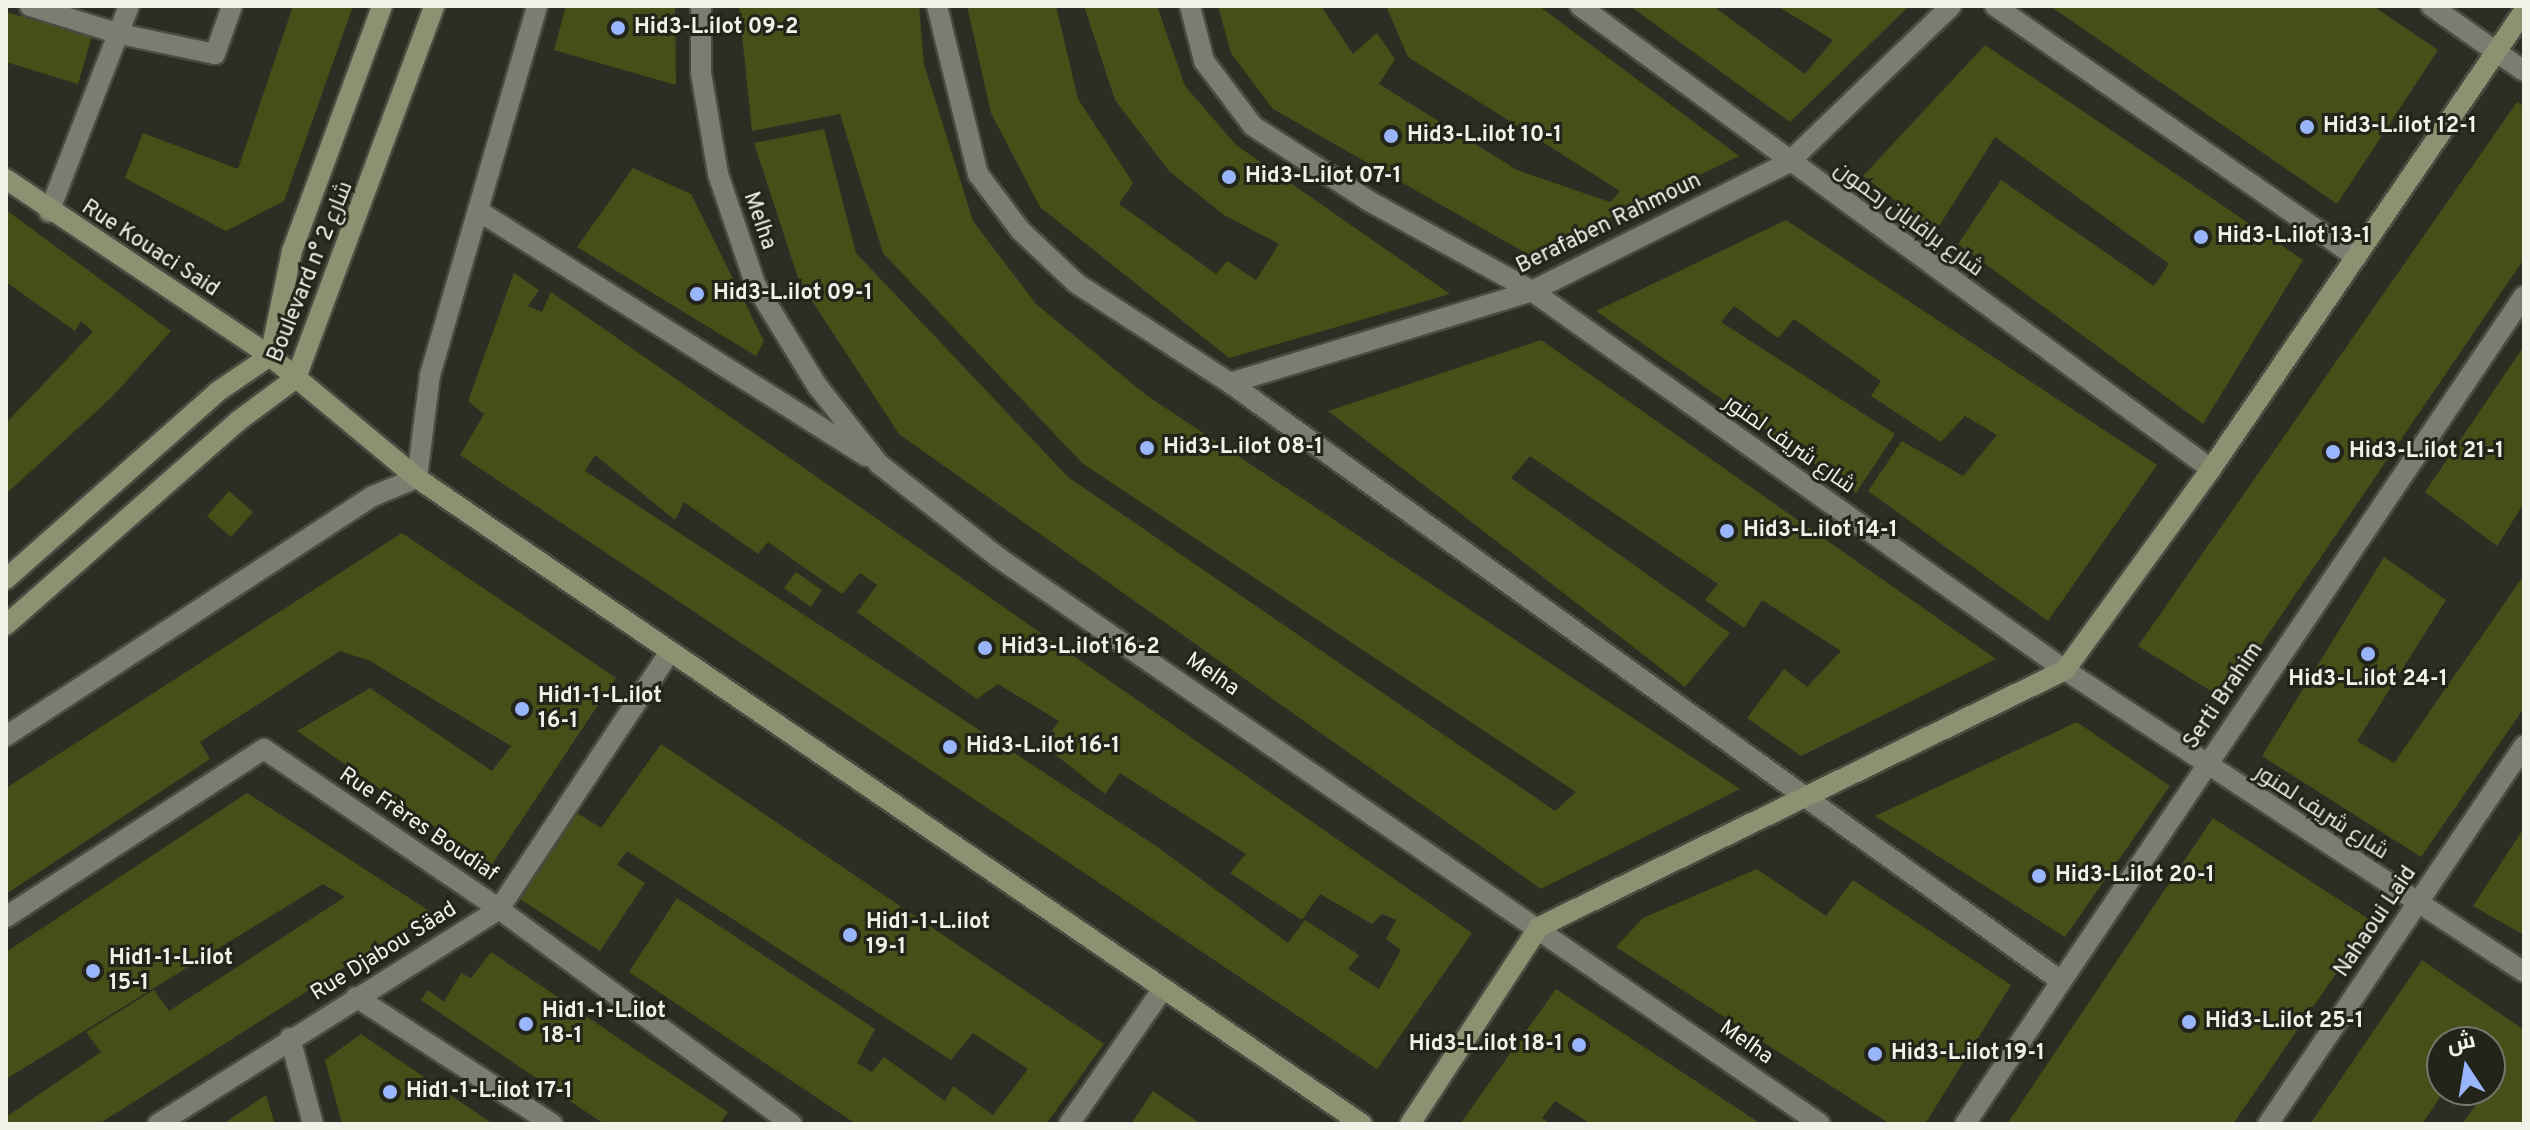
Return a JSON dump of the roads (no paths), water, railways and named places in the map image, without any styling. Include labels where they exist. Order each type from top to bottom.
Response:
[{"type":"street","points":[[30,6],[120,34],[215,54],[232,6]]},
{"type":"street","points":[[49,212],[129,6]]},
{"type":"street","name":"Boulevard n° شارع 2","points":[[6,579],[217,392],[270,356],[292,251],[382,6]]},
{"type":"street","name":"Boulevard n° شارع 2","points":[[6,625],[238,421],[296,378],[434,6]]},
{"type":"street","points":[[6,736],[373,496],[417,478],[430,375],[480,212],[537,6]]},
{"type":"street","name":"Melha","points":[[701,6],[701,73],[718,174],[756,286],[818,387],[879,464],[999,558],[1539,927],[1820,1124]]},
{"type":"street","points":[[937,6],[978,174],[1020,230],[1076,283],[1230,383],[1802,799],[2061,981]]},
{"type":"street","name":"شارع شريف لمنور","points":[[1190,6],[1204,61],[1253,126],[1369,201],[1532,291],[2065,670],[2416,905],[2524,972]]},
{"type":"street","name":"شارع برافابان رحمون","points":[[1580,6],[1788,163],[2211,469]]},
{"type":"street","name":"Berafaben Rahmoun","points":[[1230,383],[1532,291],[1788,163],[1951,6]]},
{"type":"street","points":[[1995,6],[2356,257]]},
{"type":"street","points":[[2431,6],[2524,71]]},
{"type":"street","points":[[1410,1124],[1539,927],[2065,670],[2211,469],[2524,11]]},
{"type":"street","name":"Rue Kouaci Said","points":[[6,179],[49,212],[270,356],[417,478],[1362,1124]]},
{"type":"street","points":[[480,212],[879,464]]},
{"type":"street","name":"Serti Brahim","points":[[1965,1124],[2524,296]]},
{"type":"street","name":"Rue Djabou Säad","points":[[158,1124],[499,909],[669,653]]},
{"type":"street","name":"Nahaoui Laid","points":[[2268,1124],[2524,746]]},
{"type":"street","name":"Rue Frères Boudiaf","points":[[6,917],[264,749],[499,909],[767,1117],[792,1124]]},
{"type":"street","points":[[1069,1124],[1163,989]]},
{"type":"street","points":[[356,997],[552,1124]]},
{"type":"street","points":[[290,1038],[313,1124]]},
{"type":"place","name":"Hid3-L.ilot 09-2","points":[[618,28]]},
{"type":"place","name":"Hid3-L.ilot 12-1","points":[[2307,127]]},
{"type":"place","name":"Hid3-L.ilot 10-1","points":[[1391,136]]},
{"type":"place","name":"Hid3-L.ilot 07-1","points":[[1229,177]]},
{"type":"place","name":"Hid3-L.ilot 13-1","points":[[2201,237]]},
{"type":"place","name":"Hid3-L.ilot 09-1","points":[[697,294]]},
{"type":"place","name":"Hid3-L.ilot 08-1","points":[[1147,448]]},
{"type":"place","name":"Hid3-L.ilot 21-1","points":[[2333,452]]},
{"type":"place","name":"Hid3-L.ilot 14-1","points":[[1727,531]]},
{"type":"place","name":"Hid3-L.ilot 16-2","points":[[985,648]]},
{"type":"place","name":"Hid3-L.ilot 24-1","points":[[2368,654]]},
{"type":"place","name":"Hid1-1-L.ilot 16-1","points":[[522,709]]},
{"type":"place","name":"Hid3-L.ilot 16-1","points":[[950,747]]},
{"type":"place","name":"Hid3-L.ilot 20-1","points":[[2039,876]]},
{"type":"place","name":"Hid1-1-L.ilot 19-1","points":[[850,935]]},
{"type":"place","name":"Hid1-1-L.ilot 15-1","points":[[93,971]]},
{"type":"place","name":"Hid3-L.ilot 25-1","points":[[2189,1022]]},
{"type":"place","name":"Hid1-1-L.ilot 18-1","points":[[526,1024]]},
{"type":"place","name":"Hid3-L.ilot 18-1","points":[[1579,1045]]},
{"type":"place","name":"Hid3-L.ilot 19-1","points":[[1875,1054]]},
{"type":"place","name":"Hid1-1-L.ilot 17-1","points":[[390,1092]]}]
